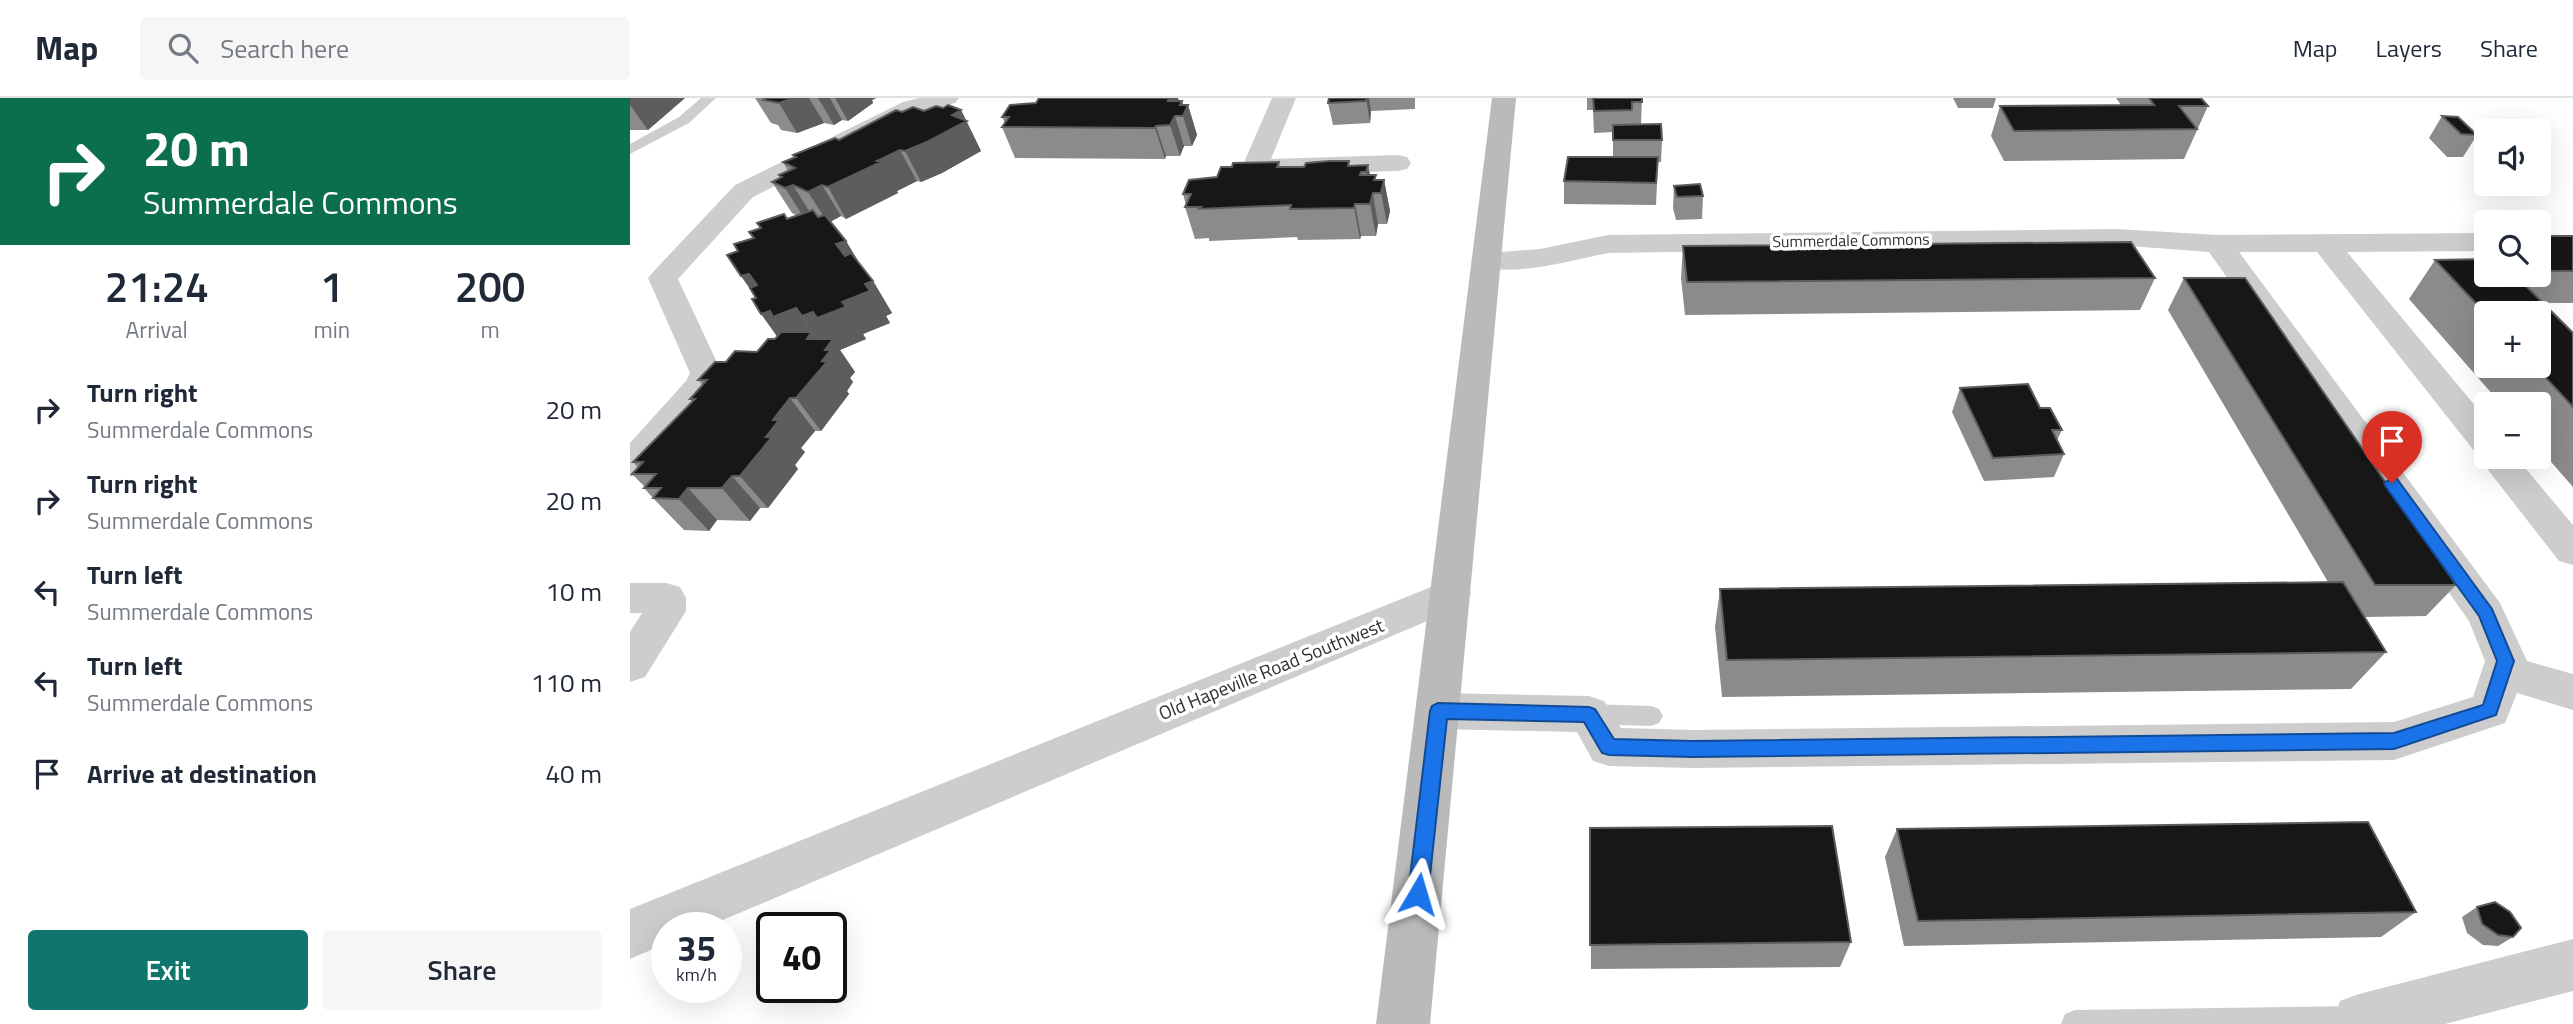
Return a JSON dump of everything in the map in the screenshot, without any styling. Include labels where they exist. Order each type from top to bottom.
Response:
[{"type":"street","points":[[630,465],[700,386],[706,373],[663,278],[744,191],[912,107],[947,98]]},
{"type":"street","points":[[1284,98],[1255,167],[1398,163]]},
{"type":"street","points":[[1403,1024],[1504,98]]},
{"type":"street","name":"Summerdale Commons","points":[[1486,260],[1540,258],[1608,244],[2102,237],[2218,244],[2474,242]]},
{"type":"street","points":[[2325,243],[2474,427]]},
{"type":"street","points":[[1438,711],[1589,714],[1609,747],[1693,749],[2394,741],[2490,710],[2506,661],[2486,614],[2218,244]]},
{"type":"street","points":[[2507,469],[2573,551]]},
{"type":"street","name":"Old Hapeville Road Southwest","points":[[630,934],[1451,594]]},
{"type":"street","points":[[630,598],[666,598],[666,611],[630,664]]},
{"type":"street","points":[[2503,671],[2573,692]]},
{"type":"street","points":[[2360,1022],[2573,965]]},
{"type":"lane","points":[[630,150],[684,120],[709,98]]},
{"type":"lane","points":[[1589,714],[1651,716]]},
{"type":"lane","points":[[2075,1024],[2360,1022]]},
{"type":"building","points":[[794,98],[779,103],[763,100]]},
{"type":"building","points":[[1039,98],[1174,98],[1167,101],[1182,101],[1180,105],[1188,105],[1183,116],[1175,116],[1170,125],[1155,128],[1002,127],[1009,117],[1002,117],[1010,105],[1036,103]]},
{"type":"building","points":[[1329,98],[1366,98],[1366,101],[1328,103]]},
{"type":"building","points":[[1593,98],[1642,98],[1642,102],[1632,102],[1632,110],[1594,111]]},
{"type":"building","points":[[2149,98],[2201,98],[2208,106],[2179,106],[2197,129],[2014,131],[2000,106],[2154,105]]},
{"type":"building","points":[[948,105],[961,110],[952,115],[967,121],[927,142],[905,151],[900,150],[828,187],[822,185],[808,192],[793,185],[785,188],[772,182],[782,177],[779,175],[795,168],[783,162],[796,157],[793,155],[835,138],[839,140],[896,110],[902,112],[913,107],[924,111]]},
{"type":"building","points":[[2442,116],[2458,117],[2474,132],[2474,135],[2461,134]]},
{"type":"building","points":[[1661,124],[1662,140],[1613,140],[1613,125]]},
{"type":"building","points":[[1568,157],[1658,157],[1656,183],[1564,181]]},
{"type":"building","points":[[1349,161],[1348,166],[1368,165],[1366,172],[1361,172],[1360,175],[1376,175],[1374,180],[1384,180],[1381,193],[1373,193],[1370,204],[1355,204],[1354,208],[1290,209],[1291,205],[1199,209],[1201,207],[1185,207],[1191,194],[1183,194],[1189,180],[1217,177],[1221,167],[1232,167],[1233,163],[1279,162],[1277,167],[1304,167],[1306,163]]},
{"type":"building","points":[[1700,184],[1703,196],[1677,197],[1674,186]]},
{"type":"building","points":[[813,210],[818,217],[825,215],[846,241],[836,244],[845,256],[851,253],[873,281],[865,284],[870,291],[842,302],[846,307],[817,318],[813,312],[802,316],[796,308],[773,317],[770,311],[761,314],[752,299],[756,298],[750,288],[757,285],[749,274],[741,276],[727,255],[738,251],[734,244],[754,238],[749,232],[761,228],[757,223],[784,214],[787,219]]},
{"type":"building","points":[[2551,236],[2573,236],[2573,271],[2551,271]]},
{"type":"building","points":[[2131,242],[2155,278],[1687,282],[1683,246]]},
{"type":"building","points":[[2474,259],[2474,287],[2527,287],[2541,301],[2474,301],[2435,260]]},
{"type":"building","points":[[2184,278],[2245,278],[2456,585],[2375,585]]},
{"type":"building","points":[[2551,311],[2573,333],[2573,407],[2546,378],[2551,378]]},
{"type":"building","points":[[781,332],[811,332],[807,339],[833,339],[825,350],[831,350],[822,361],[827,362],[796,398],[790,398],[773,420],[779,420],[766,437],[772,437],[740,476],[732,476],[722,488],[688,488],[679,499],[653,498],[661,488],[644,488],[656,474],[632,474],[643,462],[633,462],[695,399],[690,399],[707,380],[698,380],[715,362],[726,362],[735,351],[757,352],[768,339],[775,339]]},
{"type":"building","points":[[2028,384],[2040,408],[2050,408],[2062,430],[2052,430],[2064,454],[1993,458],[1960,388]]},
{"type":"building","points":[[2343,582],[2386,652],[1727,660],[1720,589]]},
{"type":"building","points":[[2368,822],[2416,912],[1918,921],[1897,829]]},
{"type":"building","points":[[1832,826],[1851,942],[1590,945],[1590,828]]},
{"type":"building","points":[[2495,902],[2510,912],[2521,928],[2513,937],[2498,935],[2482,924],[2477,907]]},
{"type":"route","points":[[1418,894],[1438,711],[1589,714],[1609,747],[1693,749],[2394,741],[2490,710],[2506,661],[2486,614],[2392,483]]}]
